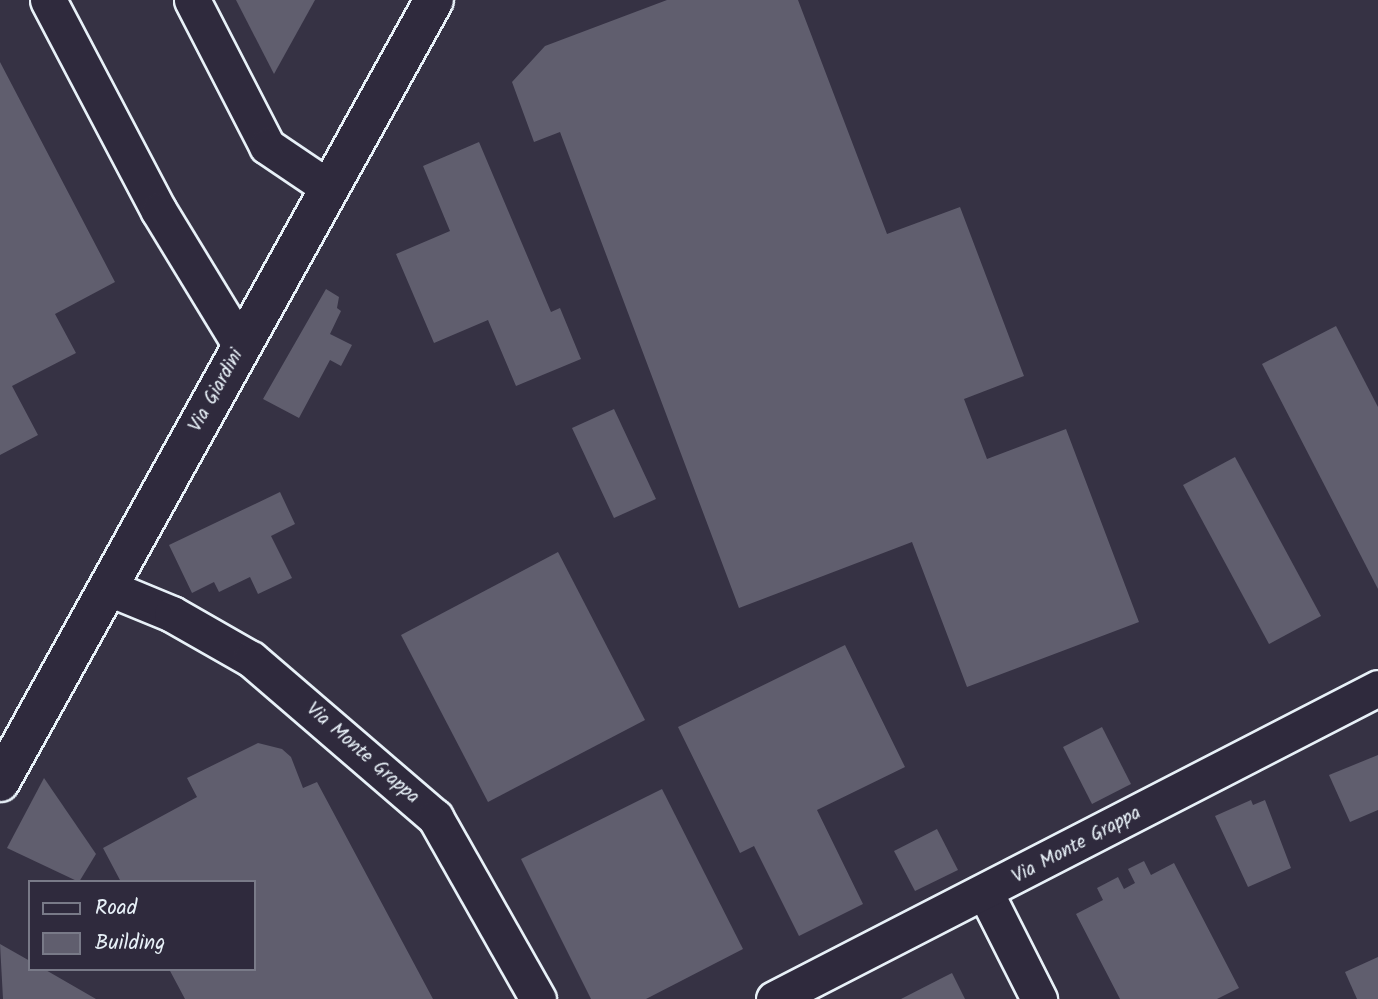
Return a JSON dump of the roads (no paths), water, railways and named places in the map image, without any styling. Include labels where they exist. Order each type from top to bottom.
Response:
[{"type":"main road","name":"Via Giardini","points":[[0,782],[434,0]]},
{"type":"street","points":[[48,0],[159,211],[242,346]]},
{"type":"street","points":[[192,0],[267,146],[329,188]]},
{"type":"street","name":"Via Monte Grappa","points":[[109,588],[172,614],[251,659],[435,817],[538,999]]},
{"type":"street","name":"Via Monte Grappa","points":[[774,999],[986,894],[1378,688]]},
{"type":"street","points":[[986,894],[1039,999]]}]
